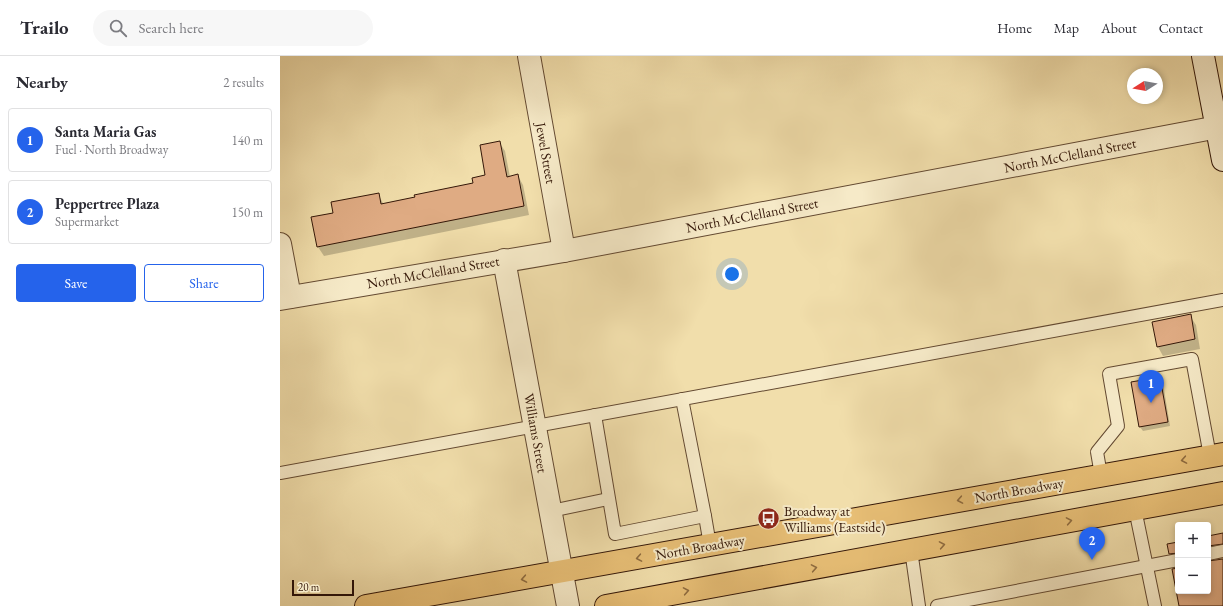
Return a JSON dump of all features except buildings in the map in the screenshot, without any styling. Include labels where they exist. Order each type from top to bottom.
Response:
[{"type":"main road","name":"North Broadway","points":[[366,606],[1216,455]]},
{"type":"main road","points":[[606,606],[1223,493]]},
{"type":"street","name":"Jewel Street","points":[[529,56],[564,251]]},
{"type":"street","points":[[1204,56],[1220,126],[1223,160]]},
{"type":"street","name":"North McClelland Street","points":[[285,298],[564,251],[1220,126]]},
{"type":"street","points":[[280,244],[285,298]]},
{"type":"street","name":"Williams Street","points":[[504,260],[568,606]]},
{"type":"lane","points":[[280,473],[1223,300]]},
{"type":"lane","points":[[1101,475],[1097,452],[1118,426],[1109,374],[1184,360],[1192,359],[1216,455]]},
{"type":"lane","points":[[682,399],[710,545]]},
{"type":"lane","points":[[595,415],[615,534],[705,516]]},
{"type":"lane","points":[[551,511],[608,499]]},
{"type":"lane","points":[[1135,510],[1155,606]]},
{"type":"lane","points":[[911,550],[919,606]]},
{"type":"lane","points":[[1211,553],[1223,551]]},
{"type":"lane","points":[[937,606],[1175,561]]},
{"type":"place","name":"Santa Maria Gas","points":[[1151,403]]},
{"type":"place","name":"Broadway at Williams (Eastside)","points":[[769,519]]},
{"type":"place","name":"Peppertree Plaza","points":[[1092,560]]}]
